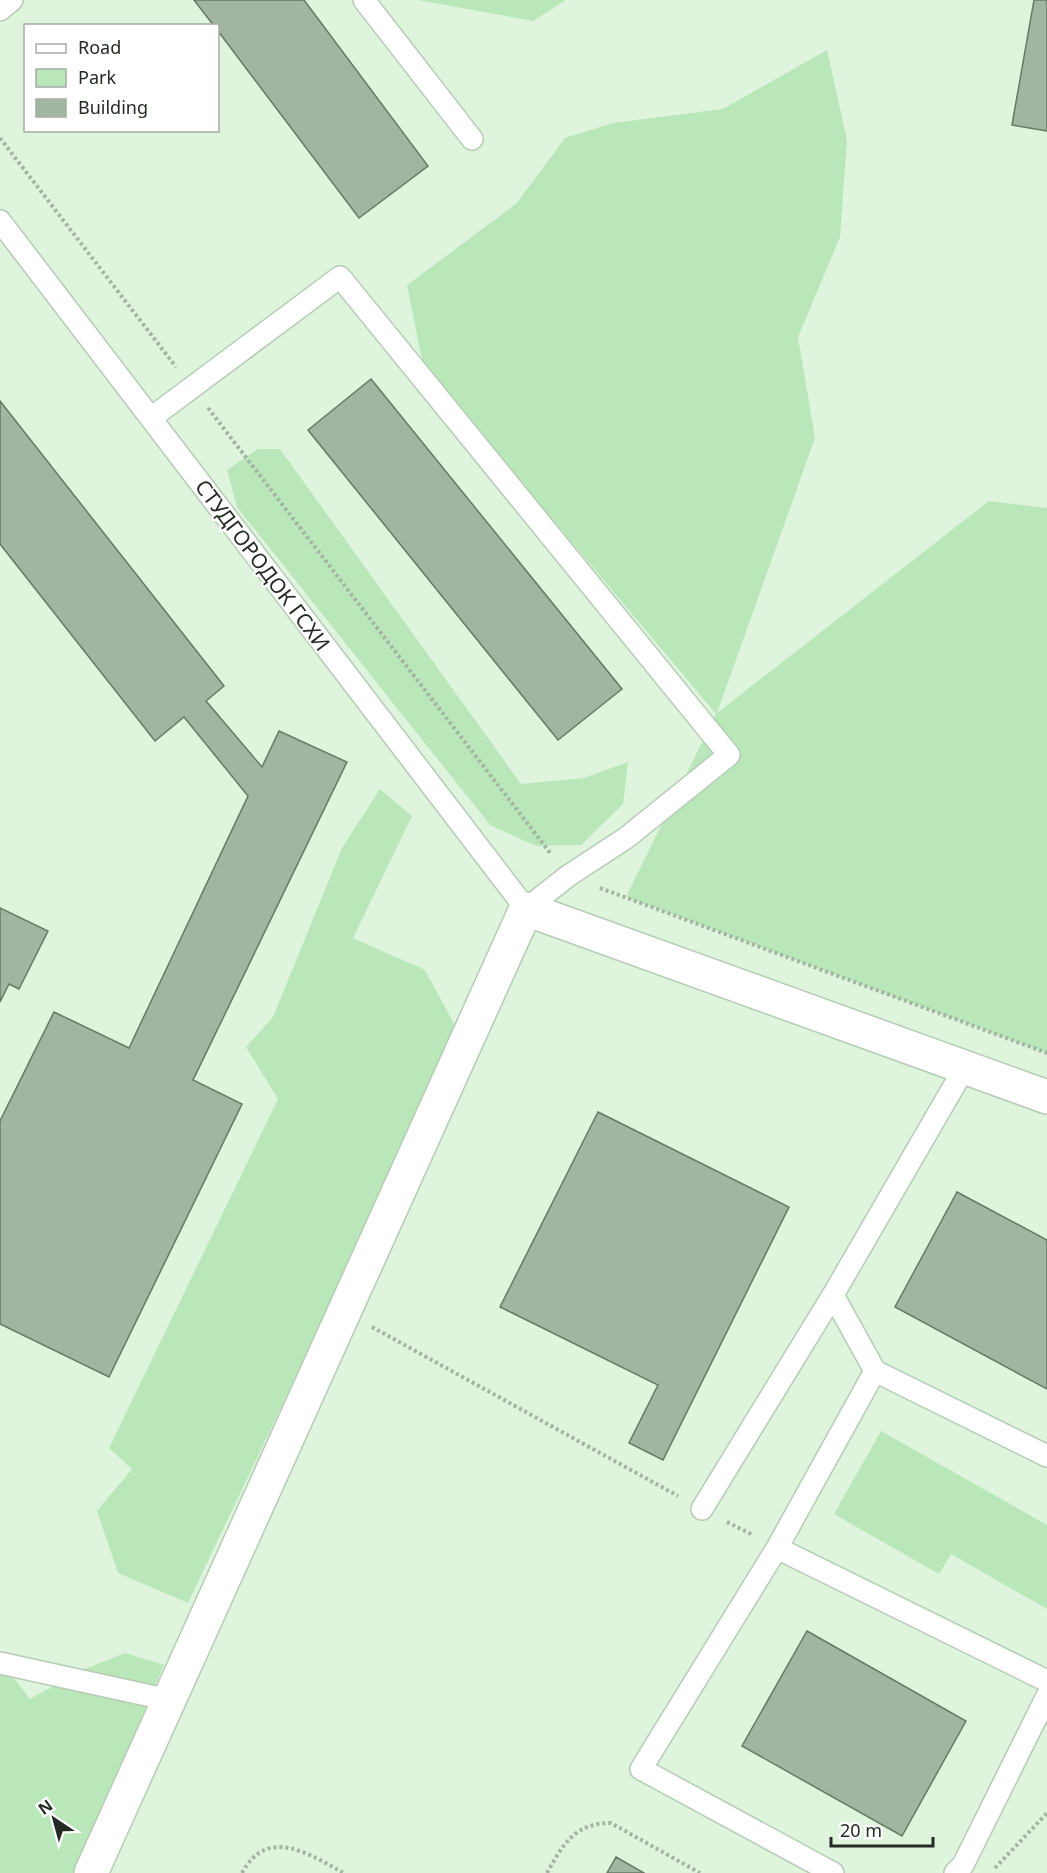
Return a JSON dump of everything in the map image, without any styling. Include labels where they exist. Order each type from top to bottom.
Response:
[{"type":"street","points":[[91,1873],[526,909],[1047,1096]]},
{"type":"lane","points":[[0,10],[12,0]]},
{"type":"lane","points":[[364,0],[472,139]]},
{"type":"lane","name":"СТУДГОРОДОК ГСХИ","points":[[0,222],[526,909]]},
{"type":"lane","points":[[151,418],[340,277],[729,755],[626,838],[568,876],[526,909]]},
{"type":"lane","points":[[702,1509],[833,1295],[965,1066]]},
{"type":"lane","points":[[833,1295],[875,1371],[1047,1456]]},
{"type":"lane","points":[[823,1871],[640,1769],[777,1548],[875,1371]]},
{"type":"lane","points":[[777,1548],[1047,1681]]},
{"type":"lane","points":[[0,1663],[170,1700]]},
{"type":"lane","points":[[966,1870],[1047,1696]]},
{"type":"path","points":[[0,138],[568,876],[1047,1053]]},
{"type":"path","points":[[369,1325],[777,1548]]},
{"type":"path","points":[[990,1873],[1047,1813]]},
{"type":"path","points":[[547,1873],[564,1842],[580,1828],[597,1823],[611,1823],[700,1873]]},
{"type":"path","points":[[242,1873],[255,1856],[270,1847],[286,1846],[303,1851],[344,1873]]},
{"type":"green space","points":[[418,0],[566,0],[533,21]]},
{"type":"green space","points":[[827,50],[847,140],[840,237],[798,337],[815,438],[717,713],[989,501],[1047,508],[1047,1053],[626,897],[716,714],[423,365],[407,285],[516,204],[565,138],[613,123],[723,109]]},
{"type":"green space","points":[[258,449],[280,449],[521,784],[584,778],[628,762],[623,804],[581,845],[536,846],[490,825],[237,507],[227,470]]},
{"type":"green space","points":[[380,789],[412,816],[353,938],[425,970],[459,1033],[188,1603],[118,1573],[97,1511],[132,1469],[109,1448],[278,1099],[246,1047],[273,1017],[342,848]]},
{"type":"green space","points":[[881,1431],[1047,1525],[1047,1609],[951,1554],[939,1574],[834,1514]]},
{"type":"green space","points":[[125,1653],[164,1665],[75,1873],[0,1873],[0,1660],[30,1699],[80,1671]]},
{"type":"building","points":[[194,0],[304,0],[428,166],[359,218],[219,32],[219,24],[212,24]]},
{"type":"building","points":[[1034,0],[1047,0],[1047,131],[1012,125]]},
{"type":"building","points":[[371,379],[622,689],[558,740],[308,430]]},
{"type":"building","points":[[0,401],[224,686],[206,701],[262,767],[279,731],[347,762],[193,1080],[242,1104],[109,1377],[0,1324],[0,1121],[54,1012],[129,1048],[248,796],[184,717],[155,741],[0,544]]},
{"type":"building","points":[[0,908],[48,931],[19,989],[9,984],[0,1002]]},
{"type":"building","points":[[598,1112],[789,1207],[663,1460],[629,1443],[658,1385],[500,1307]]},
{"type":"building","points":[[957,1192],[1047,1240],[1047,1389],[895,1307]]},
{"type":"building","points":[[807,1631],[966,1721],[902,1836],[742,1746]]},
{"type":"building","points":[[616,1857],[644,1873],[607,1873]]}]
